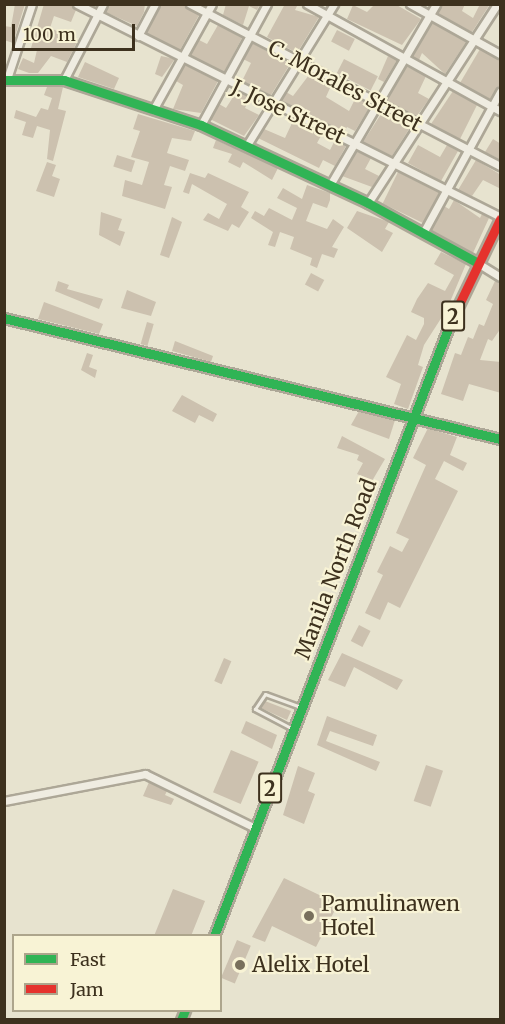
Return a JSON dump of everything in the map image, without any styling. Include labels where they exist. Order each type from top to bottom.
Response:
[{"type":"main road","points":[[6,79],[64,80],[201,125],[368,203],[476,261]]},
{"type":"main road","name":"Manila North Road","points":[[215,934],[413,418],[476,261],[501,218]]},
{"type":"main road","points":[[4,318],[501,439]]},
{"type":"street","points":[[6,79],[32,4]]},
{"type":"street","name":"J. Jose Street","points":[[77,4],[184,58],[224,82],[354,142],[447,188],[501,218]]},
{"type":"street","points":[[64,80],[103,4]]},
{"type":"street","points":[[138,36],[155,4]]},
{"type":"street","name":"C. Morales Street","points":[[190,4],[501,166]]},
{"type":"street","points":[[153,110],[212,4]]},
{"type":"street","points":[[201,125],[267,4]]},
{"type":"street","points":[[307,4],[501,111]]},
{"type":"street","points":[[247,145],[334,4]]},
{"type":"street","points":[[410,4],[501,54]]},
{"type":"street","points":[[330,185],[436,4]]},
{"type":"street","points":[[368,203],[417,124],[497,4]]},
{"type":"street","points":[[423,232],[491,106],[501,92]]},
{"type":"street","points":[[476,261],[501,277]]},
{"type":"street","points":[[4,801],[146,774],[255,828]]},
{"type":"lane","points":[[293,729],[255,710],[265,694],[301,707]]},
{"type":"building","points":[[15,4],[25,4],[13,43],[4,40],[4,26],[11,27]]},
{"type":"building","points":[[44,4],[71,4],[76,10],[71,22],[54,16],[50,28],[78,40],[67,62],[51,56],[38,73],[29,73],[18,69],[23,58],[34,63],[37,50],[31,48]]},
{"type":"building","points":[[109,4],[145,4],[137,26],[105,12]]},
{"type":"building","points":[[162,4],[184,4],[199,15],[180,50],[146,33]]},
{"type":"building","points":[[226,4],[260,4],[257,10],[249,6],[243,25],[223,15]]},
{"type":"building","points":[[285,4],[298,4],[295,10],[319,17],[297,53],[267,37]]},
{"type":"building","points":[[375,4],[395,4],[421,19],[402,45],[347,19],[353,5],[367,12]]},
{"type":"building","points":[[442,4],[465,4],[462,11],[473,18],[480,4],[490,4],[472,32],[437,13]]},
{"type":"building","points":[[432,22],[466,42],[445,74],[422,53],[419,60],[412,56]]},
{"type":"building","points":[[218,25],[242,38],[224,72],[190,55],[199,40],[207,44]]},
{"type":"building","points":[[337,30],[355,39],[349,51],[331,42]]},
{"type":"building","points":[[252,43],[290,64],[271,95],[242,81],[251,63],[243,59]]},
{"type":"building","points":[[480,49],[501,60],[501,86],[490,99],[460,83]]},
{"type":"building","points":[[161,56],[175,59],[162,77],[155,74]]},
{"type":"building","points":[[388,56],[397,60],[384,82],[378,79]]},
{"type":"building","points":[[344,59],[378,76],[371,91],[337,73]]},
{"type":"building","points":[[85,62],[119,78],[114,89],[78,77]]},
{"type":"building","points":[[185,65],[218,81],[201,113],[173,109],[183,85],[176,81]]},
{"type":"building","points":[[406,66],[426,76],[418,93],[429,99],[417,116],[386,100]]},
{"type":"building","points":[[309,75],[330,88],[326,97],[349,111],[356,97],[371,105],[355,131],[347,127],[344,132],[281,100],[286,92],[293,96]]},
{"type":"building","points":[[47,87],[63,87],[58,109],[66,111],[53,161],[47,159],[50,130],[37,126],[33,138],[22,135],[26,122],[14,118],[16,110],[36,117],[41,108],[48,110],[52,98],[44,95]]},
{"type":"building","points":[[237,91],[250,97],[245,108],[259,115],[244,136],[210,119],[219,104],[226,108]]},
{"type":"building","points":[[453,91],[477,105],[460,139],[431,124]]},
{"type":"building","points":[[383,111],[411,126],[392,156],[363,142]]},
{"type":"building","points":[[138,114],[195,131],[191,141],[172,138],[167,153],[189,160],[185,171],[170,166],[164,185],[172,187],[165,209],[122,196],[125,180],[142,185],[149,162],[131,157],[140,131],[133,129]]},
{"type":"building","points":[[292,123],[322,134],[317,143],[330,150],[335,140],[346,146],[335,166],[323,160],[319,168],[258,138],[264,129],[285,138]]},
{"type":"building","points":[[493,139],[501,144],[499,159],[485,152]]},
{"type":"building","points":[[216,140],[278,168],[272,180],[243,162],[240,168],[228,162],[232,154],[213,148]]},
{"type":"building","points":[[418,145],[440,157],[447,145],[458,151],[441,181],[408,163]]},
{"type":"building","points":[[356,151],[371,158],[365,169],[379,176],[372,187],[342,176]]},
{"type":"building","points":[[117,155],[135,161],[131,172],[113,166]]},
{"type":"building","points":[[476,160],[501,175],[501,189],[483,180],[472,196],[458,190]]},
{"type":"building","points":[[47,162],[56,165],[52,176],[60,179],[54,197],[36,191]]},
{"type":"building","points":[[398,172],[439,192],[424,224],[383,203]]},
{"type":"building","points":[[190,173],[205,178],[208,173],[249,192],[241,207],[249,212],[239,228],[232,224],[228,231],[203,220],[208,213],[219,219],[227,204],[192,184],[189,194],[183,192]]},
{"type":"building","points":[[307,185],[330,193],[330,200],[327,208],[313,203],[306,221],[327,229],[333,219],[344,227],[332,247],[338,249],[334,258],[322,254],[317,268],[310,265],[312,258],[290,249],[294,237],[280,232],[275,247],[268,245],[273,232],[251,218],[255,211],[264,216],[269,208],[292,220],[297,208],[277,198],[283,188],[302,199]]},
{"type":"building","points":[[454,200],[480,218],[482,214],[489,218],[473,253],[431,230],[444,206],[449,209]]},
{"type":"building","points":[[357,211],[389,222],[385,229],[393,233],[382,252],[347,228]]},
{"type":"building","points":[[101,212],[122,219],[118,230],[125,232],[120,246],[99,235]]},
{"type":"building","points":[[172,217],[182,222],[169,258],[160,255]]},
{"type":"building","points":[[441,252],[466,264],[447,309],[424,345],[418,365],[423,367],[408,409],[394,404],[401,384],[386,377],[407,335],[416,340],[424,324],[424,318],[411,312],[417,299],[428,283],[445,291],[454,275],[434,264]]},
{"type":"building","points":[[311,273],[324,280],[318,292],[305,284]]},
{"type":"building","points":[[58,281],[69,285],[67,289],[103,299],[99,309],[55,291]]},
{"type":"building","points":[[495,281],[501,284],[501,328],[492,341],[488,339],[480,360],[501,362],[501,393],[469,384],[463,401],[441,394],[455,353],[461,355],[468,337],[473,339],[479,324],[484,326],[493,304],[486,300]]},
{"type":"building","points":[[127,290],[156,302],[151,316],[121,308]]},
{"type":"building","points":[[44,302],[103,324],[99,334],[38,319]]},
{"type":"building","points":[[147,322],[154,324],[147,346],[141,344]]},
{"type":"building","points":[[175,341],[213,356],[211,362],[172,351]]},
{"type":"building","points":[[87,353],[93,355],[89,367],[97,370],[95,378],[81,370]]},
{"type":"building","points":[[182,395],[217,414],[213,422],[199,415],[195,423],[172,411]]},
{"type":"building","points":[[359,411],[395,420],[389,439],[351,425]]},
{"type":"building","points":[[428,428],[457,437],[450,455],[467,463],[463,471],[444,461],[435,479],[458,491],[400,608],[388,602],[380,620],[365,613],[383,575],[377,572],[390,546],[402,552],[409,539],[396,533],[426,465],[413,458]]},
{"type":"building","points":[[342,436],[385,459],[372,481],[357,474],[363,463],[357,460],[359,455],[337,448]]},
{"type":"building","points":[[359,625],[371,631],[362,647],[351,641]]},
{"type":"building","points":[[342,653],[403,680],[397,690],[354,667],[345,687],[328,680]]},
{"type":"building","points":[[224,658],[231,661],[222,684],[214,681]]},
{"type":"building","points":[[265,701],[291,711],[287,720],[261,708]]},
{"type":"building","points":[[327,716],[377,735],[373,746],[330,731],[326,741],[380,762],[376,771],[317,745]]},
{"type":"building","points":[[246,721],[277,735],[272,749],[241,733]]},
{"type":"building","points":[[231,750],[259,762],[241,804],[213,792]]},
{"type":"building","points":[[426,765],[443,771],[431,807],[414,801]]},
{"type":"building","points":[[298,766],[315,773],[308,791],[315,794],[304,824],[283,815]]},
{"type":"building","points":[[149,782],[167,791],[165,795],[174,799],[171,805],[143,796]]},
{"type":"building","points":[[284,878],[338,904],[316,947],[272,926],[265,942],[252,937]]},
{"type":"building","points":[[173,889],[205,901],[192,934],[155,934]]},
{"type":"building","points":[[237,940],[251,946],[235,984],[222,978],[222,975]]},
{"type":"traffic: fast","points":[[4,80],[64,80],[201,125],[368,203],[476,262]]},
{"type":"traffic: fast","points":[[4,318],[500,439]]},
{"type":"traffic: fast","points":[[215,934],[451,321]]},
{"type":"traffic: fast","points":[[181,1020],[184,1012]]},
{"type":"traffic: jam","points":[[451,321],[500,219]]},
{"type":"place","name":"Pamulinawen Hotel","points":[[309,916]]},
{"type":"place","name":"Alelix Hotel","points":[[240,965]]}]
